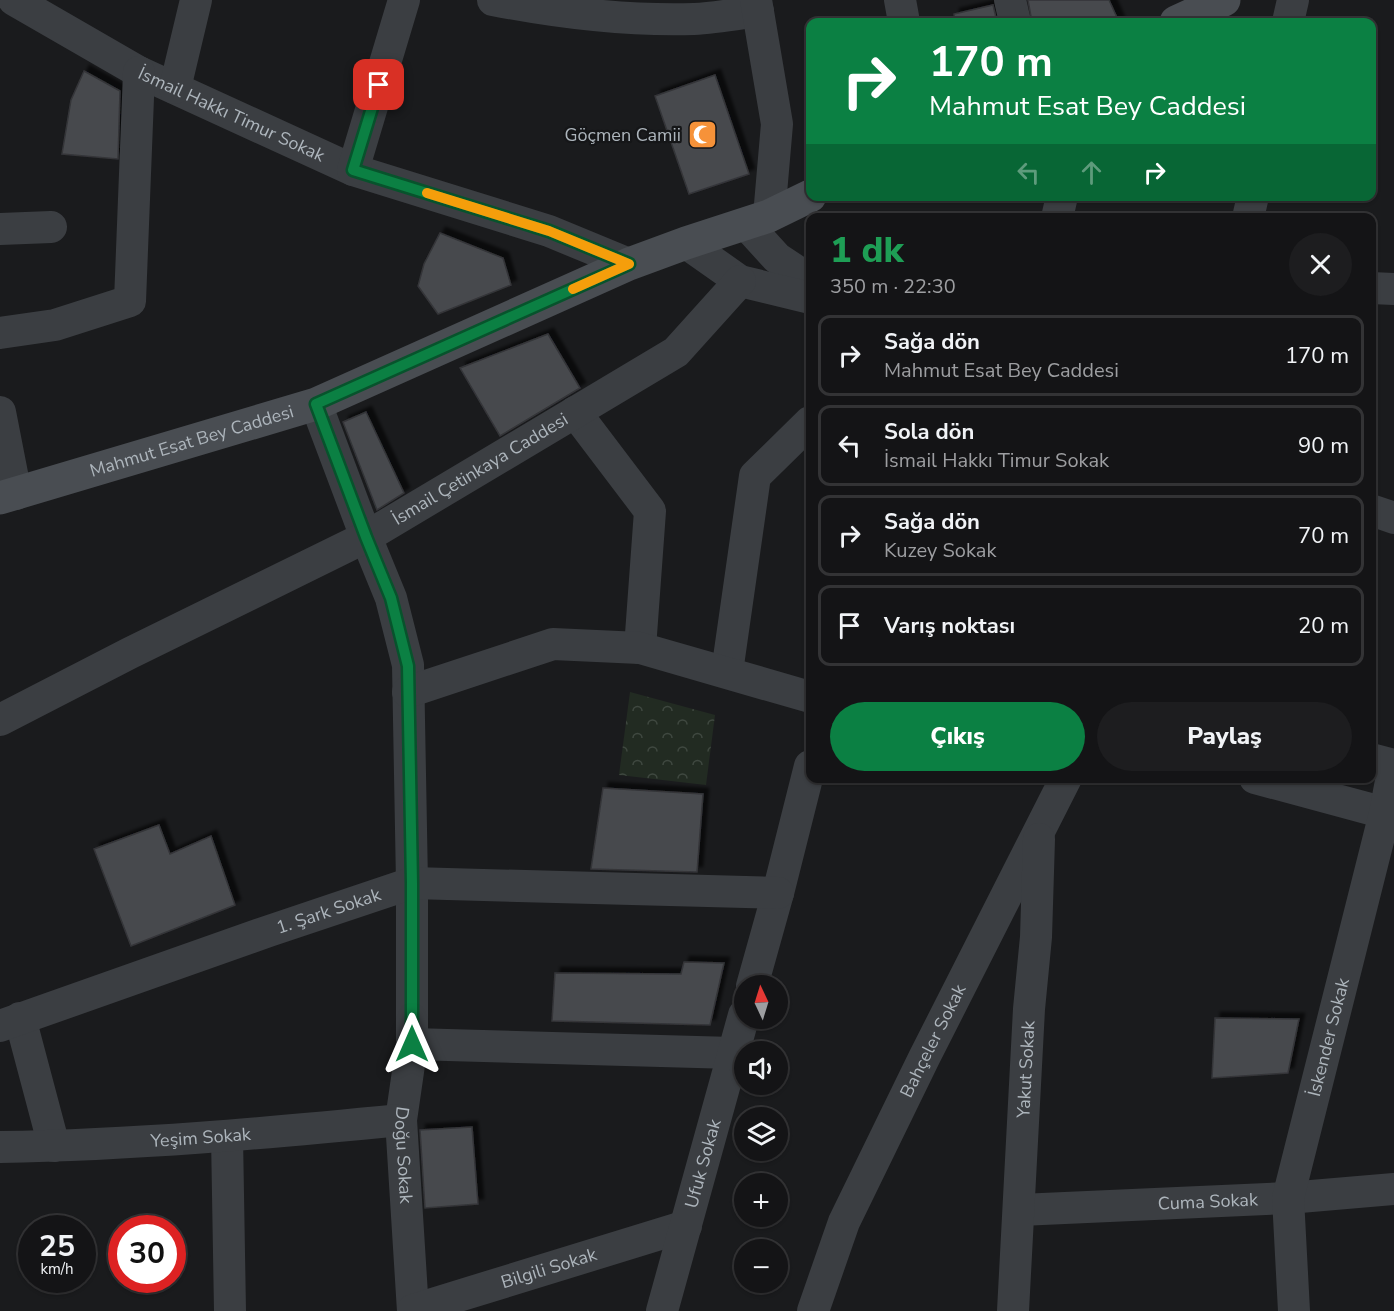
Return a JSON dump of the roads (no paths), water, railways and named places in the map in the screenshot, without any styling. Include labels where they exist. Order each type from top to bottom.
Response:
[{"type":"street","points":[[175,88],[196,0]]},
{"type":"street","points":[[353,170],[404,0]]},
{"type":"street","points":[[493,0],[546,10],[617,17],[695,19],[757,6],[777,124],[758,220],[777,258],[806,277]]},
{"type":"street","points":[[900,0],[903,18]]},
{"type":"street","points":[[1010,0],[1014,18]]},
{"type":"street","points":[[1185,18],[1224,0]]},
{"type":"street","points":[[1289,18],[1293,0]]},
{"type":"street","name":"İsmail Hakkı Timur Sokak","points":[[16,1],[139,72],[353,170],[549,231],[629,264]]},
{"type":"street","points":[[0,333],[55,325],[130,301],[139,72]]},
{"type":"street","name":"Mahmut Esat Bey Caddesi","points":[[8,496],[316,404],[629,264],[758,220],[806,198]]},
{"type":"street","points":[[0,229],[51,227]]},
{"type":"street","points":[[686,243],[740,281],[806,297]]},
{"type":"street","name":"İsmail Çetinkaya Caddesi","points":[[0,720],[366,537],[676,352],[740,281]]},
{"type":"street","points":[[1376,288],[1394,289]]},
{"type":"street","name":"Doğu Sokak","points":[[316,404],[391,598],[408,666],[412,1044],[402,1120],[413,1311]]},
{"type":"street","points":[[0,412],[8,496]]},
{"type":"street","points":[[575,412],[650,511],[640,648]]},
{"type":"street","points":[[727,672],[755,476],[806,427]]},
{"type":"street","points":[[1376,512],[1394,518]]},
{"type":"street","points":[[408,692],[553,644],[640,648],[806,696]]},
{"type":"street","points":[[1376,760],[1394,765]]},
{"type":"street","name":"İskender Sokak","points":[[1294,1311],[1288,1198],[1394,765]]},
{"type":"street","points":[[755,975],[806,782]]},
{"type":"street","name":"Bahçeler Sokak","points":[[813,1311],[844,1222],[1064,783]]},
{"type":"street","points":[[1273,783],[1384,813]]},
{"type":"street","name":"Yakut Sokak","points":[[1013,1311],[1029,1009],[1036,937],[1040,830]]},
{"type":"street","name":"1. Şark Sokak","points":[[10,1022],[412,883],[778,893]]},
{"type":"street","points":[[10,1022],[54,1146]]},
{"type":"street","name":"Ufuk Sokak","points":[[663,1311],[740,1029]]},
{"type":"street","points":[[412,1044],[733,1053]]},
{"type":"street","name":"Yeşim Sokak","points":[[0,1147],[227,1136],[402,1120]]},
{"type":"street","points":[[227,1136],[230,1311]]},
{"type":"street","name":"Cuma Sokak","points":[[1020,1210],[1288,1198],[1394,1189]]},
{"type":"street","name":"Bilgili Sokak","points":[[413,1311],[686,1226]]},
{"type":"place","name":"Göçmen Camii","points":[[702,135]]}]
